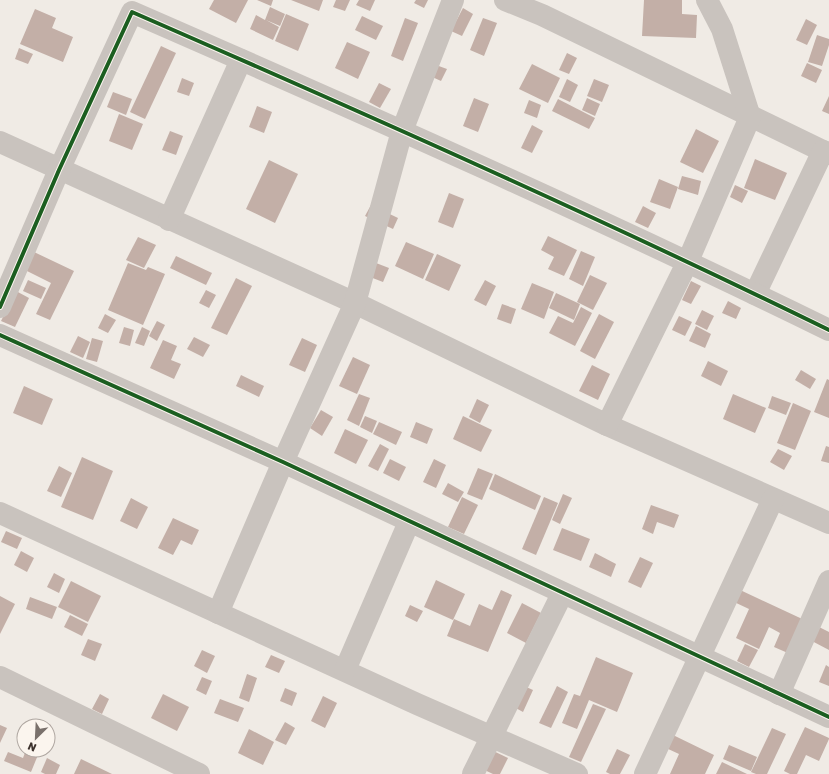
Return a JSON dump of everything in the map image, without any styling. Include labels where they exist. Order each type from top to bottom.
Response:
[{"type":"street","points":[[218,613],[283,462],[355,304],[402,131],[453,0]]},
{"type":"street","points":[[505,0],[542,14],[826,153],[755,294]]},
{"type":"street","points":[[608,425],[688,261],[750,117],[722,29],[707,0]]},
{"type":"street","points":[[0,307],[58,170],[135,6],[241,60],[402,131],[688,261],[829,330]]},
{"type":"street","points":[[169,220],[241,60]]},
{"type":"street","points":[[0,142],[58,170],[355,304],[608,425],[829,523]]},
{"type":"street","points":[[0,335],[283,462],[562,594],[829,717]]},
{"type":"street","points":[[644,774],[773,499]]},
{"type":"street","points":[[0,513],[218,613],[577,774]]},
{"type":"street","points":[[345,670],[409,522]]},
{"type":"street","points":[[779,694],[829,581]]},
{"type":"street","points":[[473,774],[562,594]]},
{"type":"street","points":[[0,677],[199,774]]},
{"type":"building","points":[[214,0],[248,0],[236,23],[209,9]]},
{"type":"building","points":[[257,0],[273,0],[271,6]]},
{"type":"building","points":[[291,0],[323,0],[319,11]]},
{"type":"building","points":[[336,0],[350,0],[345,11],[333,7]]},
{"type":"building","points":[[359,0],[375,0],[370,11],[356,5]]},
{"type":"building","points":[[416,0],[428,0],[424,8],[414,3]]},
{"type":"building","points":[[644,0],[682,0],[682,14],[697,15],[696,38],[642,36]]},
{"type":"building","points":[[270,7],[285,14],[280,26],[266,20],[279,27],[273,40],[250,29],[256,15],[265,20]]},
{"type":"building","points":[[463,8],[473,14],[462,36],[451,31]]},
{"type":"building","points":[[35,9],[56,18],[52,28],[73,37],[63,62],[20,44]]},
{"type":"building","points":[[286,14],[309,24],[298,51],[275,41]]},
{"type":"building","points":[[362,16],[383,26],[376,40],[355,30]]},
{"type":"building","points":[[405,18],[418,23],[403,61],[391,56]]},
{"type":"building","points":[[483,18],[497,23],[484,56],[470,50]]},
{"type":"building","points":[[806,19],[817,25],[807,45],[796,40]]},
{"type":"building","points":[[817,35],[829,39],[829,45],[822,66],[808,62]]},
{"type":"building","points":[[347,42],[370,52],[358,79],[335,68]]},
{"type":"building","points":[[161,46],[176,53],[145,119],[130,112]]},
{"type":"building","points":[[19,48],[33,54],[28,64],[15,59]]},
{"type":"building","points":[[567,53],[577,58],[569,74],[559,70]]},
{"type":"building","points":[[807,63],[822,70],[816,83],[801,76]]},
{"type":"building","points":[[532,64],[560,78],[548,103],[519,89]]},
{"type":"building","points":[[436,65],[447,69],[441,81],[430,76]]},
{"type":"building","points":[[182,78],[194,83],[189,96],[177,92]]},
{"type":"building","points":[[567,79],[578,85],[570,102],[559,97]]},
{"type":"building","points":[[594,79],[609,85],[602,102],[587,96]]},
{"type":"building","points":[[379,83],[391,89],[380,108],[369,102]]},
{"type":"building","points":[[113,92],[132,99],[126,115],[107,107]]},
{"type":"building","points":[[829,96],[829,114],[822,111]]},
{"type":"building","points":[[474,98],[489,104],[478,132],[463,126]]},
{"type":"building","points":[[587,98],[600,104],[595,116],[582,110]]},
{"type":"building","points":[[558,99],[595,118],[589,129],[552,111]]},
{"type":"building","points":[[529,100],[541,105],[537,118],[524,113]]},
{"type":"building","points":[[257,106],[272,112],[264,133],[249,127]]},
{"type":"building","points":[[119,114],[143,124],[132,150],[109,141]]},
{"type":"building","points":[[532,125],[543,131],[532,153],[521,148]]},
{"type":"building","points":[[696,129],[719,141],[703,173],[680,162]]},
{"type":"building","points":[[170,131],[183,136],[176,155],[162,150]]},
{"type":"building","points":[[755,159],[787,173],[775,200],[744,188]]},
{"type":"building","points":[[269,160],[298,174],[275,223],[246,209]]},
{"type":"building","points":[[682,176],[701,181],[698,195],[678,189]]},
{"type":"building","points":[[659,179],[678,187],[670,209],[650,202]]},
{"type":"building","points":[[735,185],[748,191],[742,203],[730,197]]},
{"type":"building","points":[[449,193],[464,199],[453,228],[438,222]]},
{"type":"building","points":[[371,205],[398,218],[393,229],[365,216]]},
{"type":"building","points":[[643,206],[656,213],[648,228],[635,222]]},
{"type":"building","points":[[548,236],[577,250],[564,276],[548,269],[554,257],[541,250]]},
{"type":"building","points":[[138,237],[156,245],[144,268],[126,260]]},
{"type":"building","points":[[406,242],[434,254],[423,279],[395,266]]},
{"type":"building","points":[[581,251],[595,257],[583,286],[569,279]]},
{"type":"building","points":[[34,252],[74,271],[50,320],[36,314],[51,283],[25,270]]},
{"type":"building","points":[[437,254],[461,265],[449,291],[425,280]]},
{"type":"building","points":[[176,256],[212,273],[206,285],[170,268]]},
{"type":"building","points":[[128,263],[146,270],[148,267],[165,274],[143,325],[108,310]]},
{"type":"building","points":[[376,263],[389,268],[383,282],[370,277]]},
{"type":"building","points":[[590,275],[607,283],[593,310],[577,302]]},
{"type":"building","points":[[236,278],[252,286],[227,335],[211,328]]},
{"type":"building","points":[[28,280],[46,288],[41,299],[23,291]]},
{"type":"building","points":[[485,280],[496,286],[486,306],[474,300]]},
{"type":"building","points":[[691,281],[701,286],[691,304],[682,300]]},
{"type":"building","points":[[532,283],[554,292],[544,319],[521,309]]},
{"type":"building","points":[[206,290],[216,295],[209,308],[199,303]]},
{"type":"building","points":[[16,291],[29,298],[15,327],[1,321]]},
{"type":"building","points":[[556,293],[580,304],[574,320],[549,308]]},
{"type":"building","points":[[728,301],[741,308],[736,319],[722,313]]},
{"type":"building","points":[[502,304],[516,309],[511,324],[497,319]]},
{"type":"building","points":[[581,307],[592,313],[575,346],[549,333],[558,316],[573,323]]},
{"type":"building","points":[[702,310],[714,316],[707,330],[695,324]]},
{"type":"building","points":[[105,314],[116,320],[108,333],[98,328]]},
{"type":"building","points":[[599,314],[614,322],[595,359],[580,351]]},
{"type":"building","points":[[679,316],[692,322],[685,336],[672,330]]},
{"type":"building","points":[[157,321],[165,325],[157,341],[149,336]]},
{"type":"building","points":[[696,326],[711,334],[705,348],[689,341]]},
{"type":"building","points":[[124,327],[134,330],[130,346],[119,343]]},
{"type":"building","points":[[142,327],[150,331],[144,346],[135,343]]},
{"type":"building","points":[[78,336],[90,342],[83,358],[70,352]]},
{"type":"building","points":[[194,337],[210,345],[203,357],[187,349]]},
{"type":"building","points":[[92,338],[103,341],[97,362],[86,359]]},
{"type":"building","points":[[302,338],[317,345],[305,372],[289,365]]},
{"type":"building","points":[[163,340],[177,346],[171,360],[181,364],[174,379],[150,368]]},
{"type":"building","points":[[353,357],[370,365],[357,394],[339,386]]},
{"type":"building","points":[[708,361],[728,371],[721,386],[701,376]]},
{"type":"building","points":[[592,365],[610,374],[598,400],[579,391]]},
{"type":"building","points":[[801,370],[816,379],[810,389],[795,380]]},
{"type":"building","points":[[241,375],[264,386],[259,397],[236,386]]},
{"type":"building","points":[[827,379],[829,380],[829,418],[814,412]]},
{"type":"building","points":[[24,386],[53,399],[42,425],[13,413]]},
{"type":"building","points":[[359,394],[370,398],[359,426],[347,420]]},
{"type":"building","points":[[733,394],[766,408],[755,433],[723,419]]},
{"type":"building","points":[[772,396],[791,403],[786,415],[768,408]]},
{"type":"building","points":[[477,399],[489,405],[480,423],[469,417]]},
{"type":"building","points":[[793,403],[811,411],[795,450],[777,443]]},
{"type":"building","points":[[321,410],[333,417],[322,436],[310,428]]},
{"type":"building","points":[[365,416],[377,421],[372,433],[360,427]]},
{"type":"building","points":[[463,416],[492,430],[481,452],[453,439]]},
{"type":"building","points":[[379,422],[402,432],[396,445],[373,434]]},
{"type":"building","points":[[416,422],[433,429],[427,444],[410,437]]},
{"type":"building","points":[[345,429],[368,440],[356,464],[334,453]]},
{"type":"building","points":[[380,444],[389,449],[378,471],[368,466]]},
{"type":"building","points":[[826,446],[829,447],[829,463],[821,461]]},
{"type":"building","points":[[778,449],[792,456],[784,470],[770,462]]},
{"type":"building","points":[[82,457],[113,471],[93,520],[61,507]]},
{"type":"building","points":[[390,459],[406,467],[399,481],[383,473]]},
{"type":"building","points":[[434,459],[446,465],[436,488],[423,482]]},
{"type":"building","points":[[59,466],[72,473],[61,497],[47,491]]},
{"type":"building","points":[[478,468],[493,474],[482,500],[467,494]]},
{"type":"building","points":[[495,474],[541,496],[535,510],[489,489]]},
{"type":"building","points":[[448,483],[464,492],[458,502],[442,494]]},
{"type":"building","points":[[563,494],[572,498],[560,524],[552,520]]},
{"type":"building","points":[[462,497],[478,505],[464,534],[448,527]]},
{"type":"building","points":[[544,497],[558,503],[536,555],[522,549]]},
{"type":"building","points":[[131,498],[148,507],[137,529],[120,521]]},
{"type":"building","points":[[651,505],[679,515],[674,528],[657,522],[653,534],[642,529]]},
{"type":"building","points":[[173,518],[199,530],[192,545],[181,540],[173,555],[158,548]]},
{"type":"building","points":[[562,528],[590,539],[581,561],[553,550]]},
{"type":"building","points":[[6,531],[22,538],[17,549],[1,542]]},
{"type":"building","points":[[21,551],[34,558],[27,572],[14,565]]},
{"type":"building","points":[[595,553],[616,564],[611,577],[589,567]]},
{"type":"building","points":[[640,557],[653,563],[641,588],[628,582]]},
{"type":"building","points":[[54,573],[65,579],[59,593],[47,587]]},
{"type":"building","points":[[436,580],[465,594],[453,620],[424,607]]},
{"type":"building","points":[[71,581],[101,596],[88,622],[58,607]]},
{"type":"building","points":[[738,589],[813,624],[797,657],[774,647],[780,633],[769,627],[759,649],[736,638],[749,609],[732,601]]},
{"type":"building","points":[[501,590],[512,595],[488,652],[447,636],[454,619],[470,626],[479,604],[492,610]]},
{"type":"building","points":[[0,596],[15,604],[0,634]]},
{"type":"building","points":[[30,597],[57,607],[52,619],[26,609]]},
{"type":"building","points":[[522,603],[541,613],[526,643],[507,633]]},
{"type":"building","points":[[410,605],[423,611],[417,622],[405,616]]},
{"type":"building","points":[[70,615],[88,624],[82,636],[64,627]]},
{"type":"building","points":[[817,626],[829,632],[829,650],[810,640]]},
{"type":"building","points":[[88,639],[102,644],[95,661],[81,655]]},
{"type":"building","points":[[745,644],[758,650],[749,667],[737,661]]},
{"type":"building","points":[[202,650],[215,656],[207,673],[194,666]]},
{"type":"building","points":[[271,655],[285,661],[279,673],[265,667]]},
{"type":"building","points":[[596,657],[633,673],[617,712],[589,700],[577,729],[562,723],[574,694],[580,696]]},
{"type":"building","points":[[826,665],[829,667],[829,686],[819,682]]},
{"type":"building","points":[[247,674],[257,678],[249,702],[239,698]]},
{"type":"building","points":[[202,677],[212,681],[206,695],[196,690]]},
{"type":"building","points":[[524,686],[533,690],[523,712],[514,707]]},
{"type":"building","points":[[557,686],[568,692],[551,728],[539,723]]},
{"type":"building","points":[[285,688],[297,693],[292,706],[280,701]]},
{"type":"building","points":[[100,694],[109,699],[102,714],[92,709]]},
{"type":"building","points":[[163,694],[189,707],[177,731],[151,718]]},
{"type":"building","points":[[323,696],[337,703],[325,728],[311,721]]},
{"type":"building","points":[[220,699],[244,708],[238,722],[214,713]]},
{"type":"building","points":[[593,704],[606,709],[581,762],[569,757]]},
{"type":"building","points":[[285,722],[295,728],[286,745],[275,740]]},
{"type":"building","points":[[0,725],[7,728],[0,743]]},
{"type":"building","points":[[805,727],[829,739],[819,761],[806,755],[797,774],[790,774],[784,771]]},
{"type":"building","points":[[772,728],[786,734],[767,774],[756,774],[751,772]]},
{"type":"building","points":[[249,729],[274,742],[263,765],[238,753]]},
{"type":"building","points":[[673,735],[714,755],[705,774],[670,774],[679,754],[666,748]]},
{"type":"building","points":[[729,745],[757,757],[751,771],[723,759]]},
{"type":"building","points":[[485,747],[508,758],[500,774],[493,774],[476,766]]},
{"type":"building","points":[[617,749],[630,755],[620,774],[610,774],[606,772]]},
{"type":"building","points":[[8,752],[16,755],[16,758],[37,758],[31,772],[4,761]]},
{"type":"building","points":[[47,758],[60,765],[56,774],[45,774],[41,772]]},
{"type":"building","points":[[81,759],[112,774],[74,774]]},
{"type":"building","points":[[722,762],[747,774],[716,774]]},
{"type":"cycle path","points":[[0,307],[59,170],[132,12],[570,207],[829,330]]},
{"type":"cycle path","points":[[0,335],[283,462],[829,717]]}]
